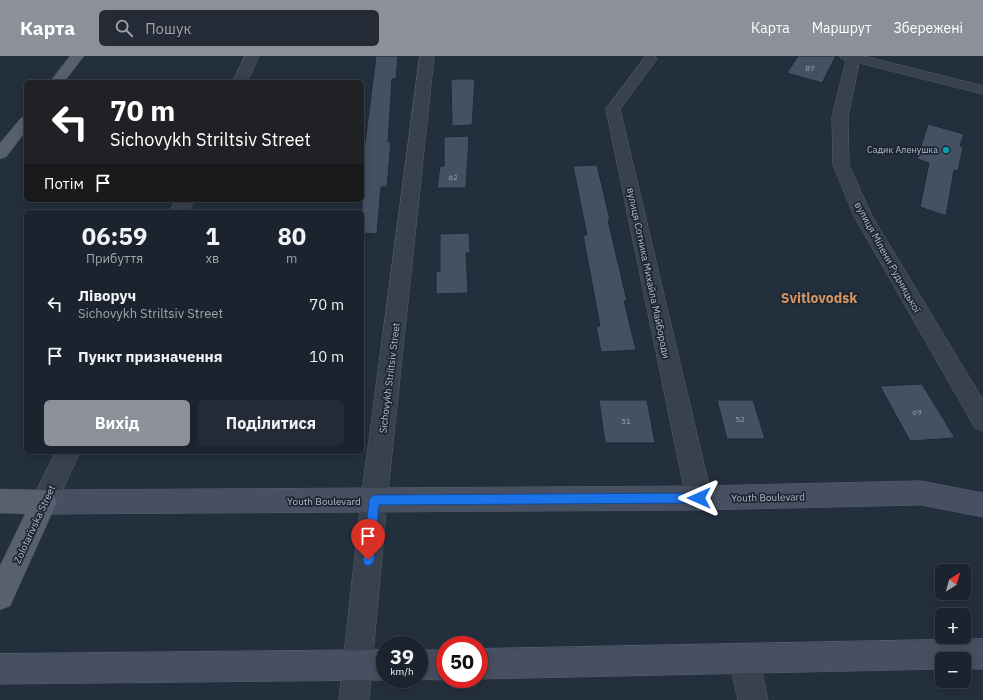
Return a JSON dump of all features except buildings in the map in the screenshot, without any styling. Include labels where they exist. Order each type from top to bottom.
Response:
[{"type":"main road","points":[[59,80],[77,56]]},
{"type":"main road","points":[[0,154],[24,124]]},
{"type":"main road","name":"Youth Boulevard","points":[[0,501],[699,498],[921,494],[983,505]]},
{"type":"main road","name":"Zolotarivska Street","points":[[0,596],[44,502]]},
{"type":"main road","points":[[488,664],[983,654]]},
{"type":"main road","points":[[0,669],[371,665]]},
{"type":"street","points":[[241,80],[252,56]]},
{"type":"street","name":"Sichovykh Striltsiv Street","points":[[354,700],[371,665],[374,500],[427,56]]},
{"type":"street","points":[[851,56],[983,90]]},
{"type":"street","name":"вулиця Мілени Рудницької","points":[[851,56],[840,117],[841,165],[863,216],[983,421]]},
{"type":"street","name":"вулиця Сотника Михайла Майбороди","points":[[650,59],[613,109],[699,498]]},
{"type":"street","name":"Zolotarivska Street","points":[[44,502],[67,454]]},
{"type":"street","points":[[744,659],[754,700]]},
{"type":"place","name":"Садик Аленушка","points":[[946,150]]},
{"type":"district","name":"Svitlovodsk","points":[[819,298]]},
{"type":"route","points":[[368,560],[374,500],[699,498]]}]
